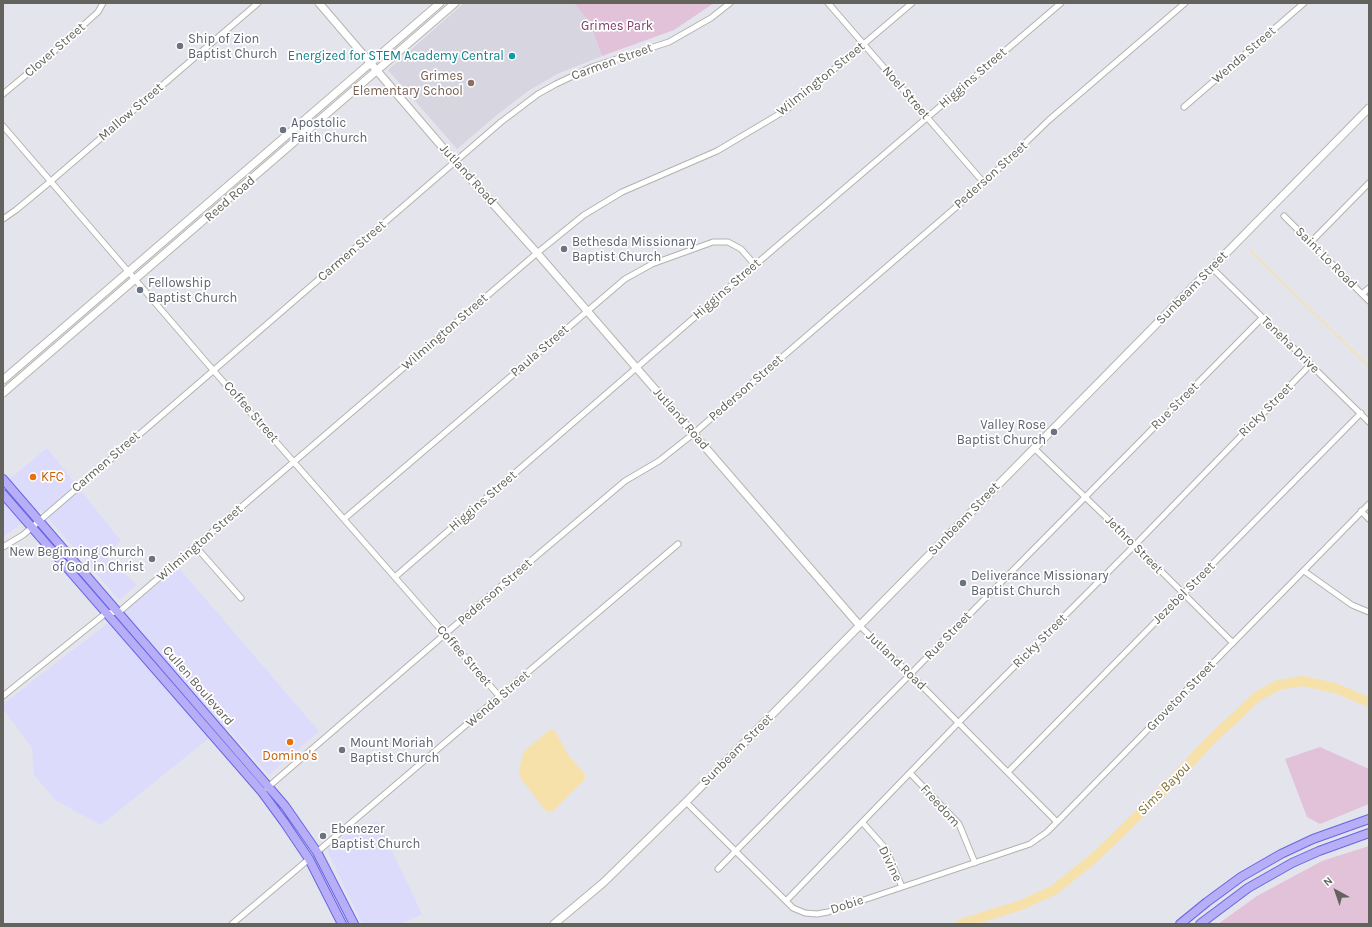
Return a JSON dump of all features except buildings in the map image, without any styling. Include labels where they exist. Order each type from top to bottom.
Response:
[{"type":"main road","name":"Cullen Boulevard","points":[[3,479],[269,786],[298,823],[317,852],[354,924]]},
{"type":"main road","name":"Cullen Boulevard","points":[[3,494],[262,792],[309,859],[342,924]]},
{"type":"main road","points":[[166,683],[174,676]]},
{"type":"main road","points":[[216,740],[220,729]]},
{"type":"main road","points":[[1180,924],[1241,877],[1281,854],[1313,839],[1369,818]]},
{"type":"main road","points":[[1200,924],[1248,888],[1292,863],[1319,851],[1369,833]]},
{"type":"main road","points":[[1313,839],[1319,851]]},
{"type":"main road","points":[[1207,902],[1215,912]]},
{"type":"main road","points":[[333,906],[341,911],[348,924]]},
{"type":"street","name":"Clover Street","points":[[3,94],[98,12],[104,3]]},
{"type":"street","name":"Mallow Street","points":[[3,219],[51,181],[258,3]]},
{"type":"street","name":"Jutland Road","points":[[319,3],[369,63],[537,253],[860,626],[911,675],[1057,822]]},
{"type":"street","name":"Reed Road","points":[[3,380],[440,3]]},
{"type":"street","name":"Carmen Street","points":[[3,547],[23,535],[501,122],[538,94],[592,67],[669,42],[711,18],[730,3]]},
{"type":"street","name":"Noel Street","points":[[828,3],[984,183]]},
{"type":"street","name":"Wilmington Street","points":[[119,612],[537,253],[584,215],[622,192],[717,151],[786,110],[912,3]]},
{"type":"street","name":"Higgins Street","points":[[395,577],[754,265],[1061,3]]},
{"type":"street","name":"Pederson Street","points":[[262,792],[625,481],[659,461],[693,434],[984,183],[1049,120],[1185,3]]},
{"type":"street","name":"Wenda Street","points":[[1184,107],[1304,3]]},
{"type":"street","name":"Reed Road","points":[[3,393],[306,133],[453,4]]},
{"type":"street","name":"Sunbeam Street","points":[[554,924],[602,883],[686,802],[1369,108]]},
{"type":"street","points":[[299,124],[306,133]]},
{"type":"street","name":"Coffee Street","points":[[3,126],[213,370],[500,697]]},
{"type":"street","points":[[1310,243],[1369,183]]},
{"type":"street","points":[[221,192],[228,200]]},
{"type":"street","name":"Saint Lo Road","points":[[1284,216],[1369,301]]},
{"type":"street","name":"Paula Street","points":[[344,519],[625,279],[652,264],[713,242],[728,242],[741,249],[754,265]]},
{"type":"street","name":"Teneha Drive","points":[[1212,268],[1369,422]]},
{"type":"street","points":[[1362,294],[1369,288]]},
{"type":"street","name":"Rue Street","points":[[718,869],[1262,318]]},
{"type":"street","points":[[25,362],[31,369]]},
{"type":"street","name":"Ricky Street","points":[[786,901],[958,723],[1135,545],[1311,364]]},
{"type":"street","name":"Jezebel Street","points":[[1008,772],[1361,413]]},
{"type":"street","name":"Jethro Street","points":[[1034,448],[1135,545],[1233,643]]},
{"type":"street","name":"Groveton Street","points":[[975,863],[1030,844],[1047,832],[1369,504]]},
{"type":"street","points":[[1362,511],[1369,519]]},
{"type":"street","name":"Wenda Street","points":[[317,852],[678,544]]},
{"type":"street","points":[[196,547],[242,598]]},
{"type":"street","points":[[1304,571],[1352,604],[1369,612]]},
{"type":"street","points":[[3,696],[106,613],[119,612]]},
{"type":"street","name":"Freedom","points":[[910,773],[959,824],[975,863]]},
{"type":"street","name":"Dobie","points":[[686,802],[793,908],[805,913],[816,914],[828,912],[975,863]]},
{"type":"street","name":"Divine","points":[[862,822],[886,849],[902,887]]},
{"type":"street","points":[[232,924],[309,859]]},
{"type":"shaded area","name":"Grimes Elementary School","points":[[464,3],[574,3],[589,21],[602,56],[557,74],[528,91],[457,149],[388,70]]},
{"type":"shaded area","points":[[47,448],[121,541],[104,555],[137,585],[119,600],[41,510],[3,537],[3,484]]},
{"type":"shaded area","points":[[179,568],[319,731],[269,775],[227,728],[208,739],[101,825],[55,800],[34,775],[32,748],[3,709],[3,704]]},
{"type":"shaded area","points":[[551,729],[555,731],[568,755],[585,774],[585,777],[584,780],[553,811],[549,812],[545,810],[520,777],[519,770],[524,751]]},
{"type":"shaded area","points":[[378,821],[422,914],[402,924],[362,924],[327,850],[347,834]]},
{"type":"green space","name":"Grimes Park","points":[[574,3],[714,3],[674,30],[602,56],[589,21]]},
{"type":"green space","points":[[1320,747],[1369,769],[1369,804],[1320,824],[1307,817],[1285,759]]},
{"type":"green space","points":[[1369,846],[1369,924],[1218,924],[1257,896],[1322,861]]},
{"type":"waterway","points":[[1250,250],[1369,367]]},
{"type":"waterway","name":"Sims Bayou","points":[[961,924],[1021,905],[1054,890],[1095,857],[1160,794],[1213,738],[1258,696],[1278,685],[1303,681],[1335,688],[1369,702]]},
{"type":"place","name":"Ship of Zion Baptist Church","points":[[180,46]]},
{"type":"place","name":"Energized for STEM Academy Central","points":[[512,56]]},
{"type":"place","name":"Grimes Elementary School","points":[[471,83]]},
{"type":"place","name":"Apostolic Faith Church","points":[[283,130]]},
{"type":"place","name":"Bethesda Missionary Baptist Church","points":[[564,249]]},
{"type":"place","name":"Fellowship Baptist Church","points":[[140,290]]},
{"type":"place","name":"Valley Rose Baptist Church","points":[[1054,432]]},
{"type":"place","name":"KFC","points":[[33,477]]},
{"type":"place","name":"New Beginning Church of God in Christ","points":[[152,559]]},
{"type":"place","name":"Deliverance Missionary Baptist Church","points":[[963,583]]},
{"type":"place","name":"Domino's","points":[[290,742]]},
{"type":"place","name":"Mount Moriah Baptist Church","points":[[342,750]]},
{"type":"place","name":"Ebenezer Baptist Church","points":[[323,836]]}]
